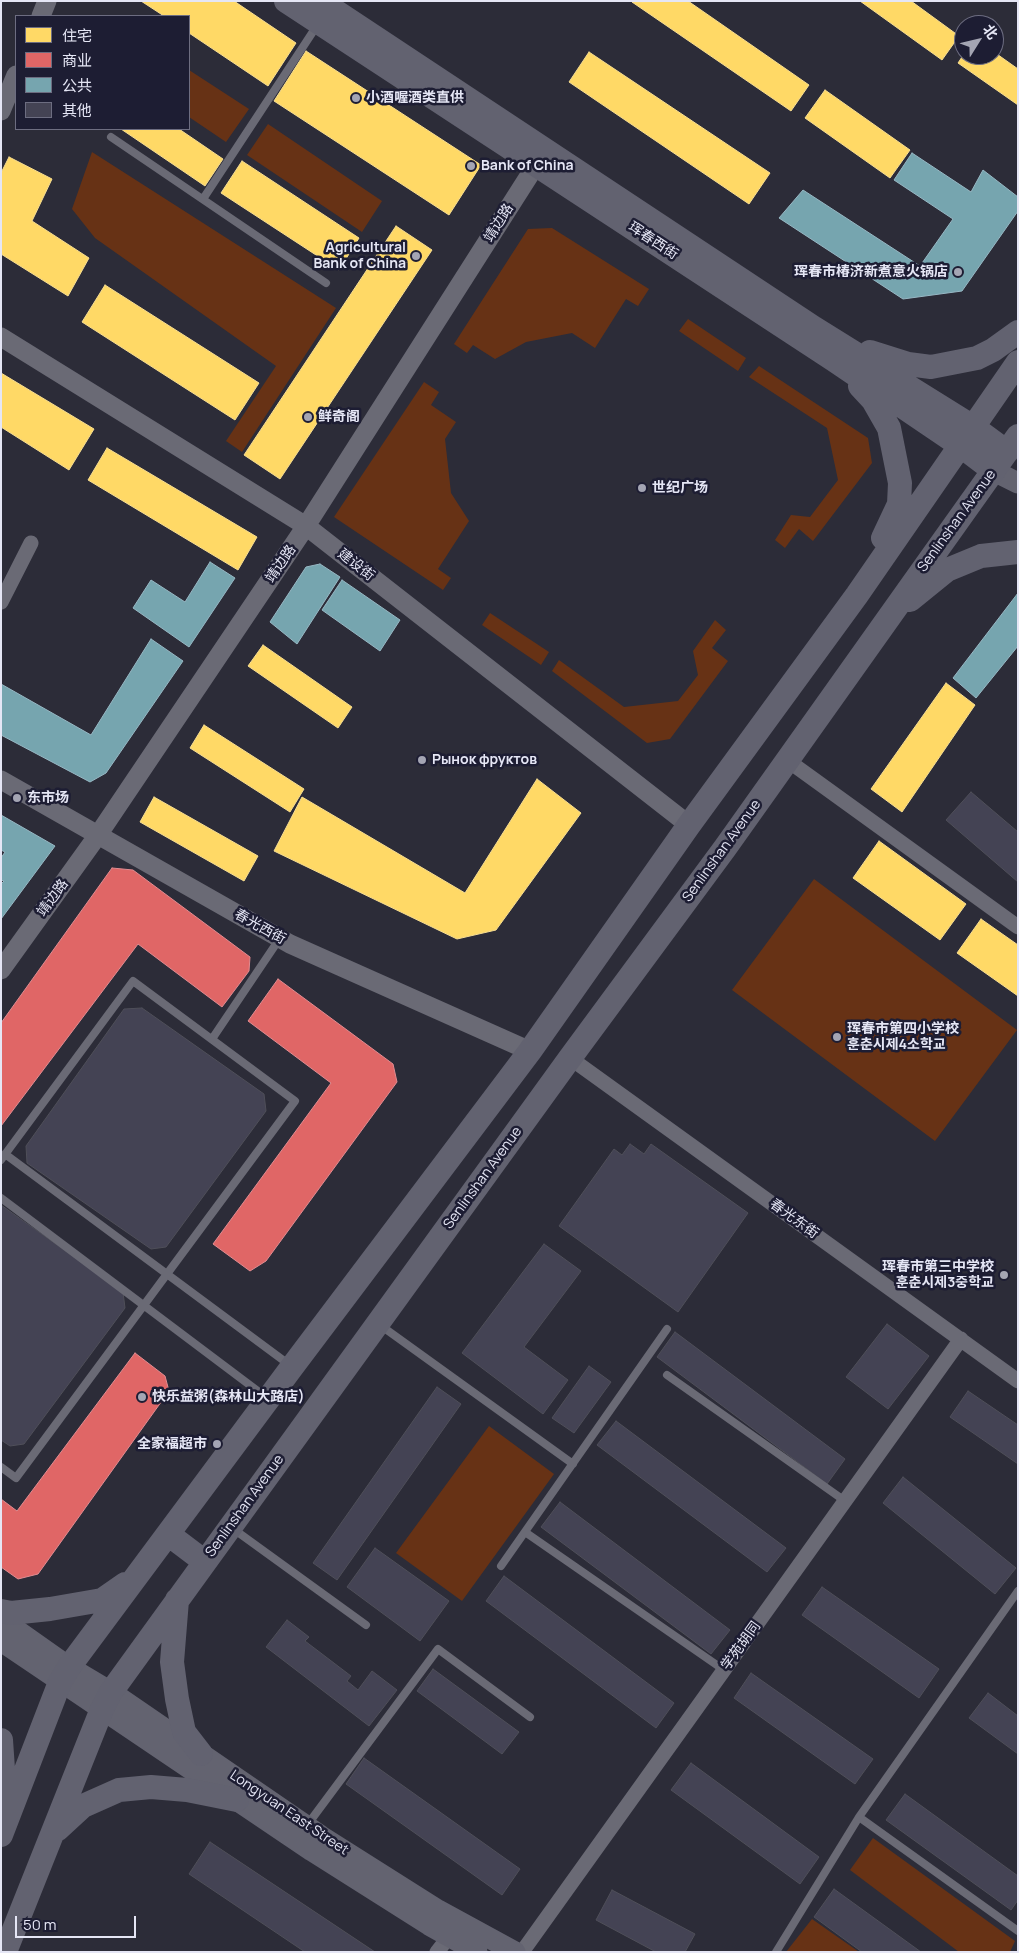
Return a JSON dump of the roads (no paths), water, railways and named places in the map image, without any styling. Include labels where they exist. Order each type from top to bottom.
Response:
[{"type":"main road","name":"珲春西街","points":[[286,1],[320,12],[541,156],[814,328],[967,436]]},
{"type":"main road","name":"珲春西街","points":[[541,156],[834,360],[967,436],[1009,456],[1018,483]]},
{"type":"main road","points":[[814,328],[879,356],[908,364],[931,367],[976,358],[993,350],[1018,332]]},
{"type":"main road","points":[[834,360],[873,400],[889,428],[900,483],[899,504],[857,595]]},
{"type":"main road","points":[[4,1828],[65,1675],[268,1399],[530,1051],[689,825],[857,595],[1018,362]]},
{"type":"main road","name":"Senlinshan Avenue","points":[[5,1952],[106,1701],[177,1600],[570,1058],[725,848],[885,620],[1009,456]]},
{"type":"main road","points":[[885,620],[948,570],[982,556],[1018,552]]},
{"type":"main road","points":[[168,1534],[205,1562]]},
{"type":"main road","points":[[1,1611],[11,1613],[50,1609],[102,1600],[137,1576]]},
{"type":"main road","points":[[177,1600],[172,1662],[177,1699],[184,1732],[201,1754]]},
{"type":"main road","points":[[1,1620],[65,1675]]},
{"type":"main road","points":[[1,1641],[65,1675]]},
{"type":"main road","name":"Longyuan East Street","points":[[65,1675],[106,1701],[201,1754],[307,1826],[438,1910],[449,1937]]},
{"type":"main road","name":"Longyuan East Street","points":[[106,1701],[237,1800],[312,1851],[429,1926],[477,1952]]},
{"type":"main road","points":[[1,1740],[4,1828]]},
{"type":"main road","points":[[52,1834],[83,1806],[119,1790],[151,1787],[187,1790],[237,1800]]},
{"type":"main road","name":"Longyuan East Street","points":[[449,1937],[515,1952]]},
{"type":"street","points":[[41,15],[47,1]]},
{"type":"street","points":[[1,111],[15,77]]},
{"type":"street","name":"靖边路","points":[[1,970],[98,835],[306,526],[541,156]]},
{"type":"street","name":"建设街","points":[[1,337],[306,526],[689,825]]},
{"type":"street","points":[[1,602],[31,543]]},
{"type":"street","points":[[787,760],[1018,927]]},
{"type":"street","name":"春光西街","points":[[1,780],[280,938],[530,1051]]},
{"type":"street","name":"春光东街","points":[[570,1058],[1018,1381]]},
{"type":"street","name":"学苑胡同","points":[[522,1952],[961,1339]]},
{"type":"lane","points":[[203,199],[320,12]]},
{"type":"lane","points":[[111,137],[326,282]]},
{"type":"lane","points":[[212,1039],[280,938]]},
{"type":"lane","points":[[1,1467],[16,1478],[167,1274],[295,1101],[133,981],[3,1157],[167,1274],[292,1367]]},
{"type":"lane","points":[[1,1198],[268,1399]]},
{"type":"lane","points":[[378,1323],[572,1464]]},
{"type":"lane","points":[[501,1566],[667,1330]]},
{"type":"lane","points":[[667,1375],[845,1502]]},
{"type":"lane","points":[[231,1526],[366,1626]]},
{"type":"lane","points":[[525,1532],[724,1670]]},
{"type":"lane","points":[[776,1952],[859,1817],[1018,1591]]},
{"type":"lane","points":[[307,1826],[438,1649],[530,1717]]},
{"type":"lane","points":[[859,1817],[1018,1931]]},
{"type":"place","name":"小酒喔酒类直供","points":[[356,98]]},
{"type":"place","name":"Bank of China","points":[[471,166]]},
{"type":"place","name":"Agricultural Bank of China","points":[[416,256]]},
{"type":"place","name":"珲春市椿济新煮意火锅店","points":[[958,272]]},
{"type":"place","name":"鲜奇阁","points":[[308,417]]},
{"type":"place","name":"世纪广场","points":[[642,488]]},
{"type":"place","name":"Рынок фруктов","points":[[422,760]]},
{"type":"place","name":"东市场","points":[[17,798]]},
{"type":"place","name":"珲春市第四小学校 훈춘시제4소학교","points":[[837,1037]]},
{"type":"place","name":"珲春市第三中学校 훈춘시제3중학교","points":[[1004,1275]]},
{"type":"place","name":"快乐益粥(森林山大路店)","points":[[142,1397]]},
{"type":"place","name":"全家福超市","points":[[217,1444]]}]
